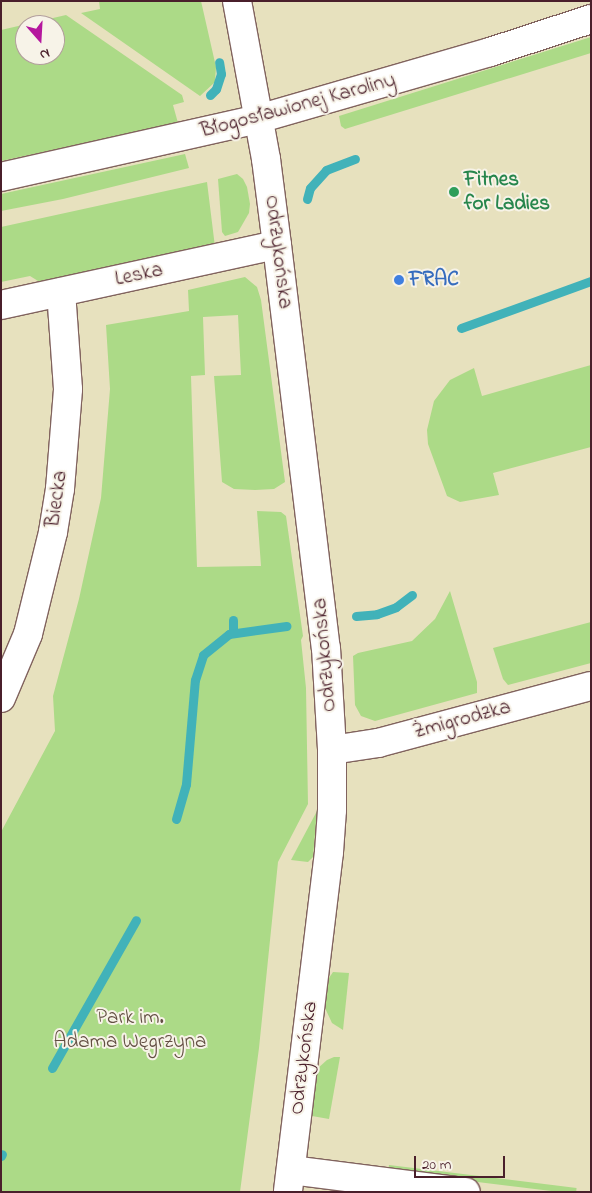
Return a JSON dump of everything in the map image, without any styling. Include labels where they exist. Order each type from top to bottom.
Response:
[{"type":"street","name":"Odrzykońska","points":[[237,1],[266,159],[277,245],[326,648],[332,750],[332,810],[329,852],[290,1181]]},
{"type":"street","name":"Błogosławionej Karoliny","points":[[1,177],[258,119],[481,55],[591,19]]},
{"type":"street","name":"Leska","points":[[1,305],[277,245]]},
{"type":"street","name":"Biecka","points":[[1,698],[28,634],[53,532],[60,489],[68,389],[62,292]]},
{"type":"street","name":"Żmigrodzka","points":[[332,750],[378,743],[591,686]]},
{"type":"street","points":[[290,1181],[466,1192]]},
{"type":"green space","points":[[99,1],[201,1],[216,67],[215,82],[200,96],[81,13],[100,9]]},
{"type":"green space","points":[[66,15],[182,95],[184,102],[173,105],[178,123],[1,161],[1,30],[15,27],[15,65],[65,65]]},
{"type":"green space","points":[[591,37],[591,53],[345,129],[341,126],[339,116]]},
{"type":"green space","points":[[185,154],[189,168],[63,199],[1,211],[1,194]]},
{"type":"green space","points":[[237,174],[243,179],[247,187],[250,204],[249,213],[238,232],[225,236],[222,232],[218,179]]},
{"type":"green space","points":[[207,182],[215,247],[43,284],[30,276],[1,282],[1,227]]},
{"type":"green space","name":"Park im. Adama Węgrzyna","points":[[245,277],[257,287],[261,300],[285,482],[274,489],[255,490],[234,489],[222,482],[214,376],[241,375],[238,315],[203,317],[205,375],[191,376],[197,567],[261,566],[257,511],[281,512],[286,516],[303,636],[301,640],[306,688],[308,804],[278,862],[259,1048],[240,1192],[1,1192],[1,832],[55,731],[53,696],[79,599],[101,498],[110,389],[106,325],[189,311],[188,290]]},
{"type":"green space","points":[[591,365],[591,447],[493,473],[499,495],[460,502],[447,496],[428,444],[427,430],[434,401],[450,380],[474,368],[482,396]]},
{"type":"green space","points":[[450,591],[477,682],[477,693],[375,721],[361,716],[355,705],[353,656],[358,653],[412,641],[435,619]]},
{"type":"green space","points":[[591,622],[591,663],[508,685],[503,679],[493,648]]},
{"type":"green space","points":[[317,811],[313,857],[308,862],[291,860]]},
{"type":"green space","points":[[333,972],[349,973],[343,1030],[332,1023],[325,1008],[329,978]]},
{"type":"green space","points":[[340,1057],[329,1119],[312,1116],[317,1069],[327,1060]]},
{"type":"green space","points":[[389,1165],[577,1188],[576,1192],[560,1192],[388,1171]]},
{"type":"waterway","points":[[210,95],[216,89],[221,74],[219,62]]},
{"type":"waterway","points":[[307,199],[310,188],[326,170],[355,159]]},
{"type":"waterway","points":[[461,328],[591,281]]},
{"type":"waterway","points":[[356,616],[377,614],[396,607],[412,595]]},
{"type":"waterway","points":[[233,620],[233,633]]},
{"type":"waterway","points":[[176,819],[186,784],[195,680],[203,655],[229,634],[286,626]]},
{"type":"waterway","points":[[52,1068],[136,920]]},
{"type":"place","name":"Fitnes for Ladies","points":[[454,192]]},
{"type":"place","name":"FRAC","points":[[399,280]]}]
